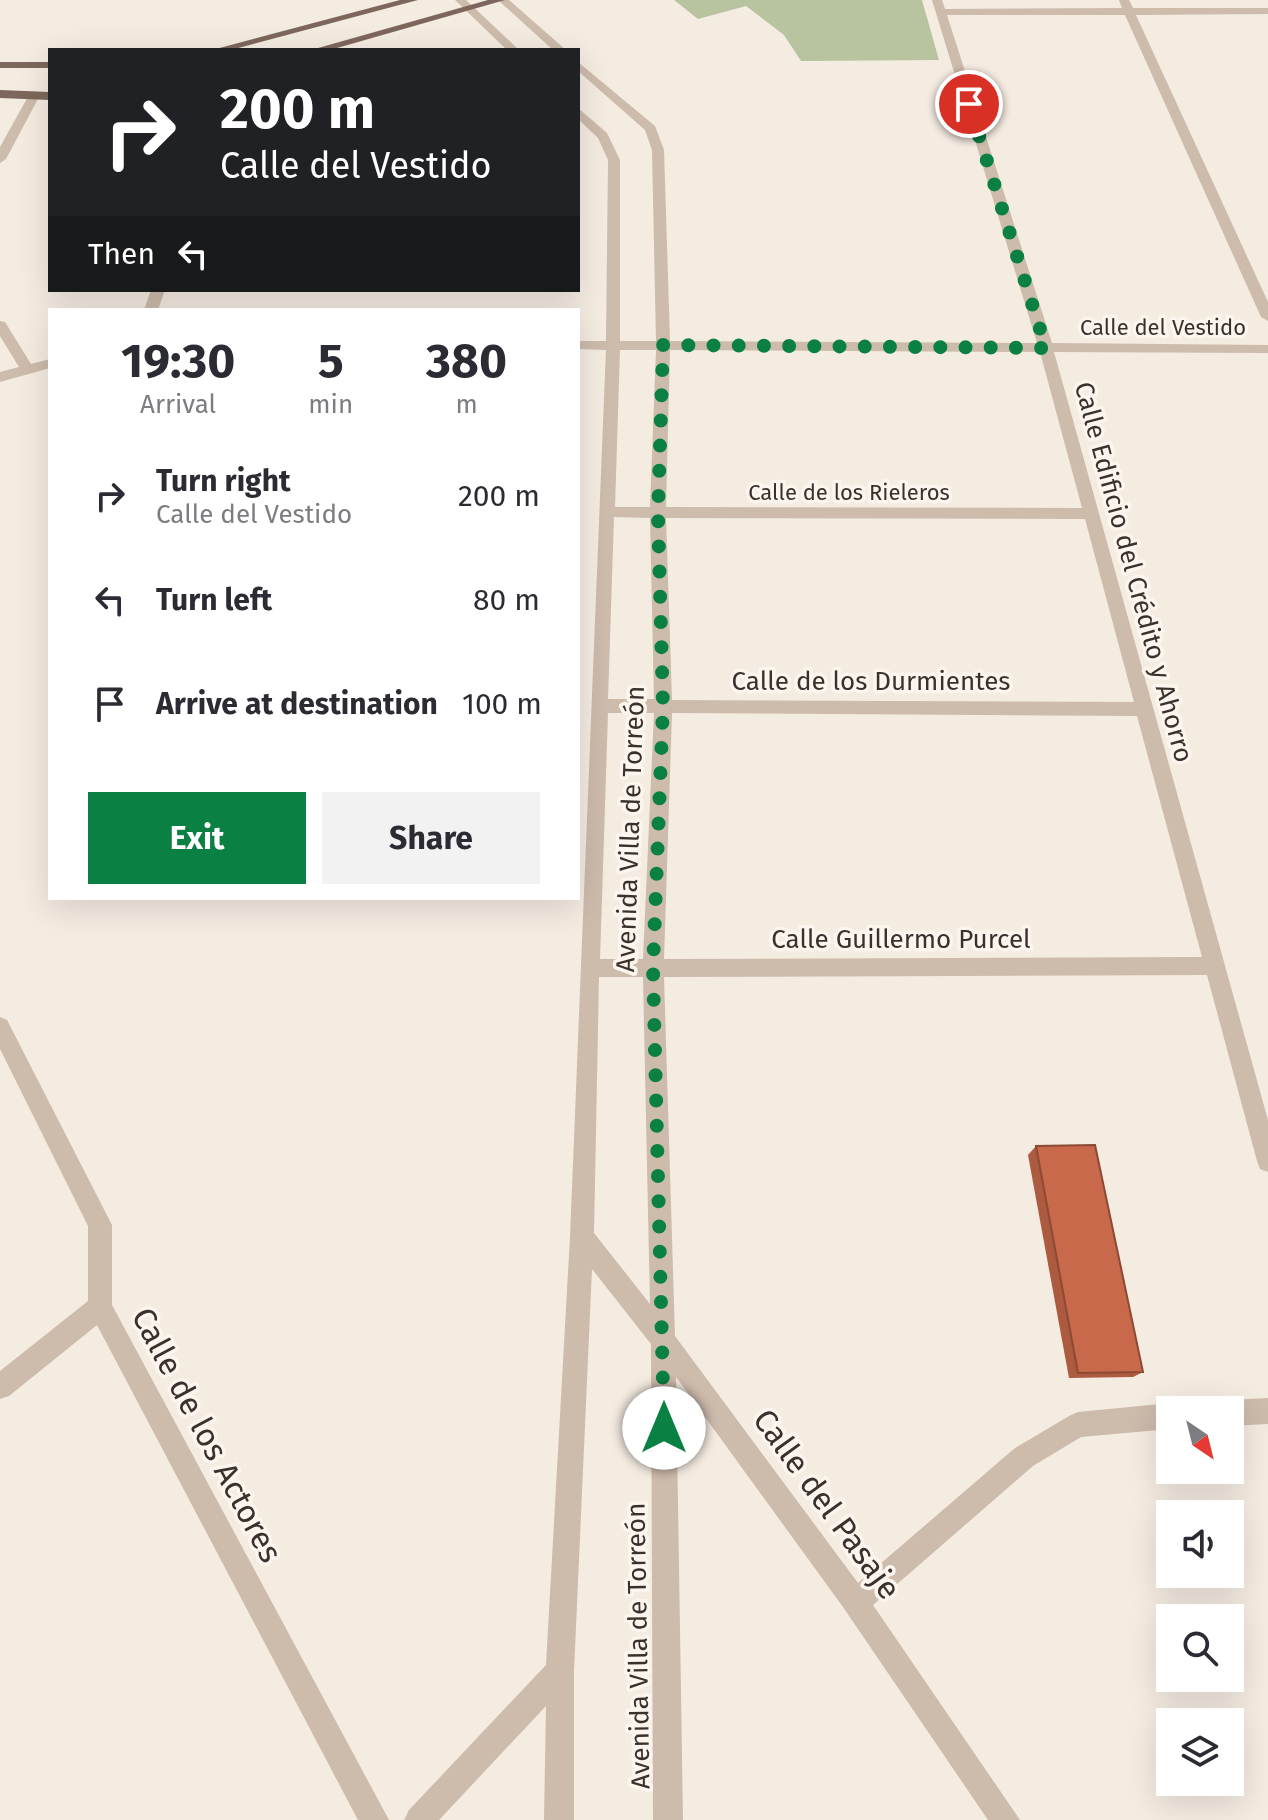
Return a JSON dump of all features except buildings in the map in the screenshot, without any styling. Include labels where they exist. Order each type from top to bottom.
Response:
[{"type":"main road","points":[[226,48],[413,0]]},
{"type":"main road","points":[[323,48],[465,4],[501,0]]},
{"type":"main road","points":[[0,65],[48,65]]},
{"type":"main road","points":[[0,94],[48,96]]},
{"type":"street","points":[[501,0],[558,48]]},
{"type":"street","points":[[465,4],[511,48]]},
{"type":"street","points":[[938,6],[1127,6],[1268,11]]},
{"type":"street","name":"Calle Edificio del Crédito y Ahorro","points":[[938,6],[1046,348],[1268,1161]]},
{"type":"street","points":[[1127,6],[1268,317]]},
{"type":"street","name":"Avenida Villa de Torreón","points":[[580,67],[651,129],[658,150],[663,345],[658,514],[663,706],[653,968],[663,1338],[668,1820]]},
{"type":"street","points":[[0,159],[34,95]]},
{"type":"street","name":"Avenida Villa de Torreón","points":[[559,1820],[560,1671],[582,1237],[613,345],[614,160],[603,136],[580,114]]},
{"type":"street","points":[[0,325],[26,367]]},
{"type":"street","name":"Calle del Vestido","points":[[580,345],[1268,349]]},
{"type":"street","points":[[0,377],[26,367],[48,363]]},
{"type":"street","name":"Calle de los Rieleros","points":[[606,512],[1092,514]]},
{"type":"street","name":"Calle de los Durmientes","points":[[599,706],[1144,709]]},
{"type":"street","name":"Calle Guillermo Purcel","points":[[589,968],[1214,966]]},
{"type":"street","name":"Calle de los Actores","points":[[0,1027],[100,1225],[100,1307],[374,1820]]},
{"type":"street","name":"Calle del Pasaje","points":[[582,1237],[663,1338],[857,1601],[1005,1820]]},
{"type":"street","points":[[0,1387],[100,1307]]},
{"type":"street","points":[[1244,1412],[1268,1411]]},
{"type":"street","points":[[857,1601],[1024,1457],[1078,1425],[1156,1417]]},
{"type":"street","points":[[419,1820],[560,1671]]},
{"type":"green space","points":[[674,0],[922,0],[939,60],[801,61],[784,35],[746,6],[698,19]]},
{"type":"route","points":[[664,1428],[653,968],[663,706],[658,514],[663,345],[1046,348],[969,104]]}]
